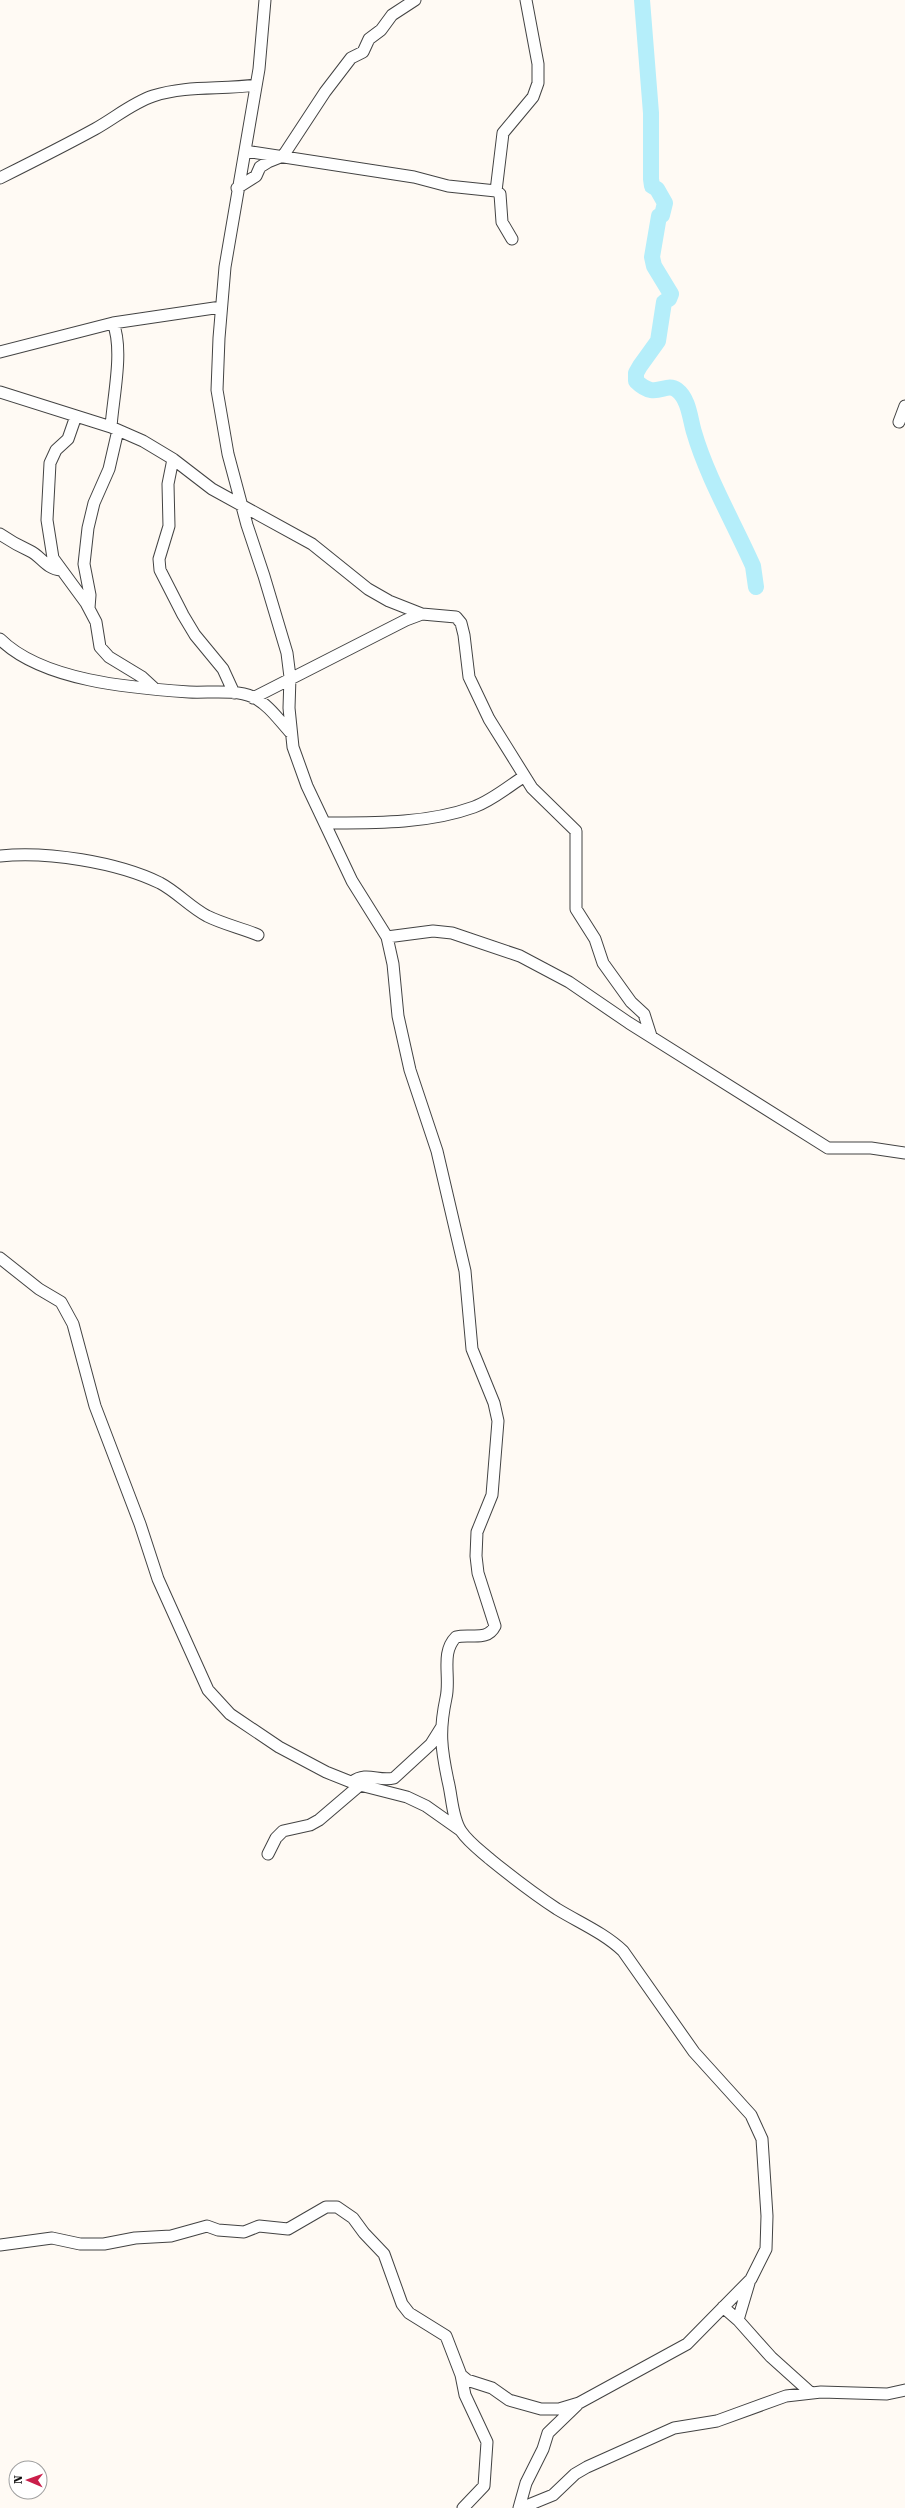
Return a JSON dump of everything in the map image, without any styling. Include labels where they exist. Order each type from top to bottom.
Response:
[{"type":"street","points":[[265,0],[262,46],[227,252],[221,307],[217,390],[228,454],[241,504],[283,636],[290,677],[290,732],[298,764],[352,881],[387,937],[393,964],[398,1016],[410,1070],[437,1151],[465,1272],[472,1349],[494,1403],[498,1421],[492,1495],[477,1532],[476,1556],[478,1573],[495,1626],[489,1634],[483,1637],[462,1635],[450,1643],[448,1649],[448,1689],[441,1727],[442,1754],[460,1830]]},
{"type":"street","points":[[237,188],[256,176],[260,167],[283,156],[325,92],[352,58],[363,52],[369,39],[381,30],[392,15],[415,0]]},
{"type":"street","points":[[496,191],[503,133],[533,98],[538,83],[538,64],[526,0]]},
{"type":"street","points":[[0,178],[97,128],[139,101],[191,87],[218,89],[256,85]]},
{"type":"street","points":[[245,151],[283,156],[326,166],[414,177],[448,186],[496,191],[500,194],[502,222],[512,240]]},
{"type":"street","points":[[0,352],[113,323],[221,307]]},
{"type":"street","points":[[89,608],[90,595],[84,564],[88,528],[94,503],[109,469],[114,428],[117,332],[113,323]]},
{"type":"street","points":[[0,392],[114,428],[143,442],[173,459],[212,489],[312,544],[368,589],[389,601],[422,614],[452,615],[459,619],[464,635],[469,677],[489,719],[523,777],[532,788],[576,831],[576,909],[595,939],[603,963],[631,1002],[644,1014],[651,1036]]},
{"type":"street","points":[[899,422],[905,406]]},
{"type":"street","points":[[76,416],[68,439],[53,457],[48,477],[49,542],[53,558],[61,570],[76,586],[89,608],[96,622],[100,647],[109,657],[142,677],[154,689]]},
{"type":"street","points":[[173,459],[168,484],[169,526],[159,559],[160,570],[187,622],[223,670],[234,693]]},
{"type":"street","points":[[0,534],[13,544],[30,551],[52,569],[61,570]]},
{"type":"street","points":[[253,698],[290,677],[320,664],[406,620],[422,614]]},
{"type":"street","points":[[0,639],[6,648],[61,672],[154,689],[234,693],[253,698],[263,704],[290,732]]},
{"type":"street","points":[[325,823],[411,821],[451,813],[474,807],[523,777]]},
{"type":"street","points":[[0,856],[54,855],[136,874],[159,883],[176,892],[207,916],[258,934]]},
{"type":"street","points":[[387,937],[433,931],[452,934],[520,956],[569,982],[651,1036],[828,1148],[871,1148],[905,1152]]},
{"type":"street","points":[[0,1258],[61,1302],[69,1314],[95,1406],[140,1524],[158,1579],[208,1690],[230,1714],[258,1733],[326,1772],[356,1783],[408,1797],[426,1806],[460,1830],[501,1869],[557,1908],[611,1940],[623,1951],[694,2052],[751,2115],[762,2139],[767,2216],[766,2249],[751,2279],[738,2320]]},
{"type":"street","points":[[268,1854],[276,1838],[283,1831],[310,1825],[319,1820],[364,1775],[388,1779],[394,1778],[411,1760],[431,1744],[441,1727]]},
{"type":"street","points":[[0,2245],[52,2238],[80,2244],[104,2244],[135,2238],[171,2236],[206,2226],[218,2230],[244,2232],[259,2226],[288,2229],[326,2207],[337,2207],[353,2218],[364,2233],[384,2254],[402,2304],[409,2313],[446,2336],[461,2375],[465,2395],[485,2433],[488,2453],[484,2465],[484,2486],[462,2508]]},
{"type":"street","points":[[461,2375],[474,2384],[492,2388],[509,2400],[541,2409],[559,2409],[578,2404],[687,2344],[751,2279]]},
{"type":"street","points":[[723,2307],[738,2320],[770,2357],[811,2393]]},
{"type":"street","points":[[520,2508],[553,2495],[575,2474],[587,2467],[674,2428],[718,2421],[770,2401],[811,2393],[887,2394],[905,2390]]},
{"type":"street","points":[[520,2508],[526,2483],[543,2449],[548,2433],[578,2404]]},
{"type":"waterway","points":[[642,0],[651,113],[651,179],[652,186],[657,189],[665,203],[662,215],[659,216],[652,257],[654,266],[671,294],[669,299],[664,302],[658,341],[636,373],[636,381],[649,390],[673,388],[681,394],[687,404],[699,449],[721,500],[753,566],[756,587]]}]
